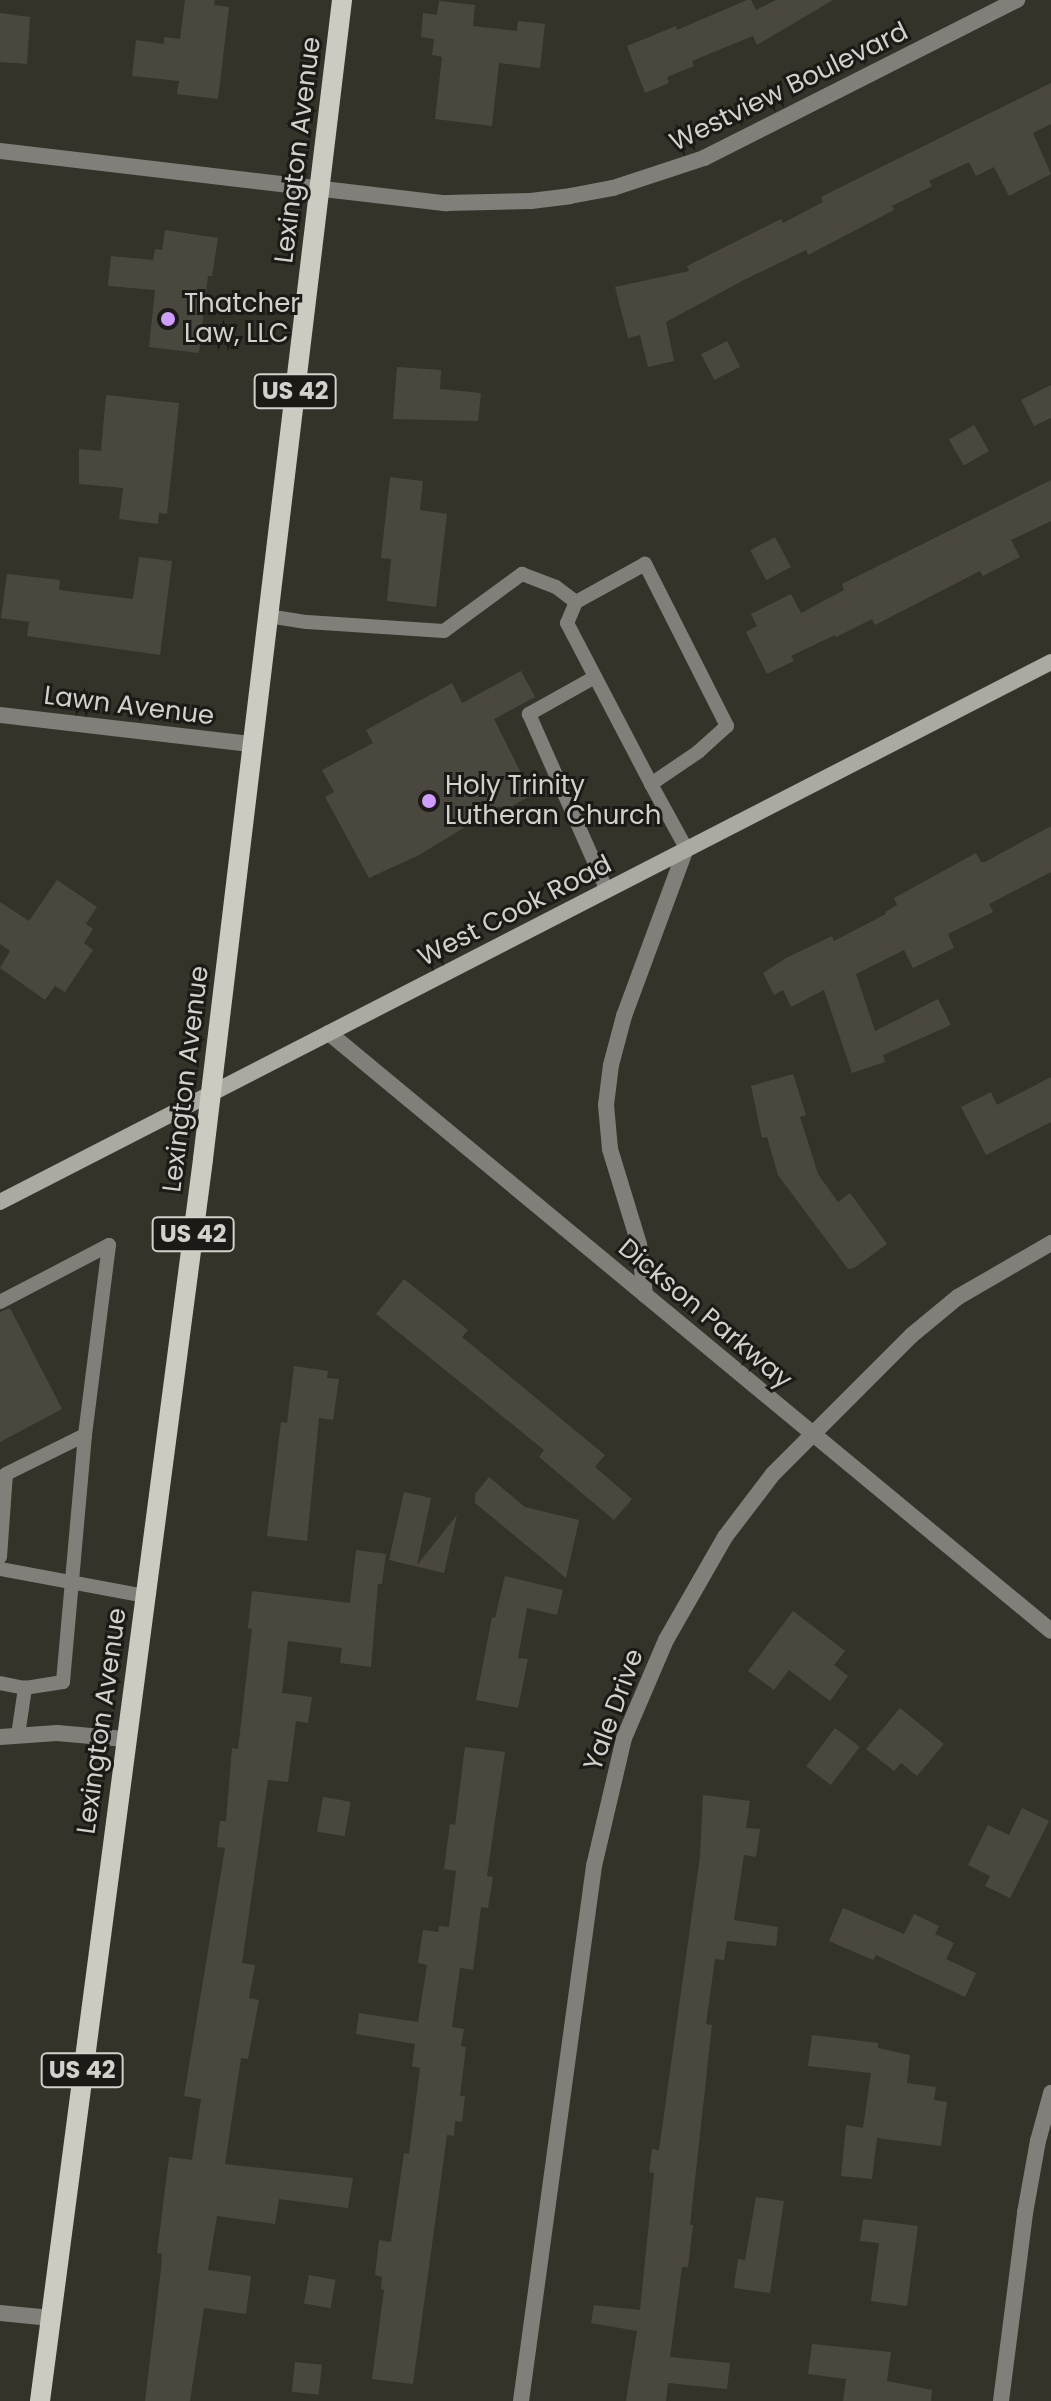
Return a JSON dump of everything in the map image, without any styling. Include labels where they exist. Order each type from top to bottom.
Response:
[{"type":"main road","name":"Lexington Avenue","points":[[40,2401],[209,1095],[342,0]]},
{"type":"main road","name":"West Cook Road","points":[[0,1202],[1051,662]]},
{"type":"street","name":"Westview Boulevard","points":[[0,151],[319,189],[483,204],[544,200],[613,188],[704,158],[747,139],[1017,0]]},
{"type":"street","name":"Lawn Avenue","points":[[0,715],[252,744]]},
{"type":"street","points":[[645,1295],[639,1244],[610,1149],[606,1105],[611,1065],[624,1016],[686,848]]},
{"type":"street","name":"Dickson Parkway","points":[[329,1033],[1051,1631]]},
{"type":"street","name":"Yale Drive","points":[[521,2401],[583,1925],[624,1738],[666,1640],[725,1537],[773,1474],[912,1335],[958,1297],[1051,1243]]},
{"type":"street","points":[[0,1737],[125,1739]]},
{"type":"street","points":[[1001,2401],[1025,2213],[1038,2141],[1051,2093]]},
{"type":"street","points":[[0,2313],[51,2318]]},
{"type":"lane","points":[[651,784],[698,752],[727,726],[645,564],[576,602],[567,623],[651,784],[686,848]]},
{"type":"lane","points":[[268,616],[307,622],[444,631],[522,574],[556,587],[576,602]]},
{"type":"lane","points":[[595,677],[529,714],[607,891]]},
{"type":"lane","points":[[0,1302],[109,1245],[85,1435],[75,1582],[63,1682],[25,1688],[0,1683]]},
{"type":"lane","points":[[0,1557],[6,1474],[85,1435]]},
{"type":"lane","points":[[0,1569],[145,1596]]},
{"type":"lane","points":[[18,1735],[25,1688]]},
{"type":"building","points":[[185,0],[215,0],[214,5],[229,7],[218,99],[177,94],[179,81],[132,76],[136,40],[164,44],[164,37],[180,39]]},
{"type":"building","points":[[751,0],[756,10],[776,0],[833,0],[757,45],[753,36],[692,61],[694,66],[667,77],[669,83],[645,93],[627,46],[676,26],[677,30]]},
{"type":"building","points":[[439,1],[475,5],[473,26],[517,31],[518,21],[545,24],[540,68],[499,63],[492,126],[435,119],[442,57],[432,55],[434,39],[421,37],[423,13],[437,15]]},
{"type":"building","points":[[0,13],[30,17],[27,64],[0,62]]},
{"type":"building","points":[[1051,83],[1051,124],[1033,133],[1051,174],[1009,196],[994,167],[976,176],[969,162],[929,181],[932,186],[892,206],[894,210],[808,255],[806,250],[742,281],[666,322],[674,361],[648,367],[640,335],[628,338],[615,287],[689,271],[687,266],[781,219],[783,223],[823,202],[821,197]]},
{"type":"building","points":[[165,230],[218,238],[212,276],[208,276],[199,353],[149,347],[155,290],[108,286],[111,256],[153,260],[155,249],[162,250]]},
{"type":"building","points":[[727,341],[740,367],[714,380],[701,354]]},
{"type":"building","points":[[397,367],[441,370],[440,389],[481,393],[478,421],[393,419]]},
{"type":"building","points":[[1051,385],[1051,418],[1034,426],[1021,400]]},
{"type":"building","points":[[106,395],[179,403],[167,514],[159,513],[158,524],[119,519],[123,488],[79,484],[79,449],[101,451]]},
{"type":"building","points":[[974,425],[989,451],[964,465],[949,440]]},
{"type":"building","points":[[390,477],[423,481],[420,510],[447,514],[436,607],[387,601],[391,559],[381,558]]},
{"type":"building","points":[[1051,480],[1051,521],[1011,540],[1020,557],[983,576],[980,571],[875,625],[872,619],[835,635],[791,656],[794,661],[767,674],[746,632],[757,626],[751,614],[791,594],[801,613],[844,590],[842,584]]},
{"type":"building","points":[[775,537],[791,567],[766,580],[750,550]]},
{"type":"building","points":[[139,557],[172,561],[160,655],[27,636],[29,622],[1,618],[7,574],[60,580],[59,590],[133,599]]},
{"type":"building","points":[[521,671],[535,697],[494,719],[532,795],[503,811],[500,806],[419,855],[369,878],[325,797],[334,792],[322,770],[373,743],[366,730],[452,683],[462,703]]},
{"type":"building","points":[[1051,826],[1051,872],[989,904],[993,912],[948,934],[954,948],[913,968],[904,950],[856,974],[875,1031],[938,999],[951,1025],[883,1055],[885,1062],[852,1073],[824,990],[791,1007],[783,990],[774,995],[763,973],[786,958],[832,936],[834,941],[886,914],[897,905],[894,898],[976,853],[981,862],[985,862]]},
{"type":"building","points":[[57,880],[97,907],[86,924],[93,929],[84,943],[93,950],[65,992],[55,986],[45,1000],[0,968],[10,951],[0,944],[0,902],[29,921]]},
{"type":"building","points":[[793,1074],[806,1115],[800,1117],[818,1174],[838,1202],[850,1193],[887,1244],[854,1268],[848,1269],[778,1175],[767,1137],[762,1138],[751,1086]]},
{"type":"building","points":[[1051,1077],[1051,1122],[986,1155],[961,1107],[991,1092],[997,1105]]},
{"type":"building","points":[[404,1279],[468,1330],[462,1337],[605,1455],[595,1467],[632,1499],[614,1520],[539,1457],[544,1450],[376,1314]]},
{"type":"building","points":[[10,1308],[62,1409],[0,1442],[0,1312]]},
{"type":"building","points":[[294,1366],[328,1371],[327,1378],[339,1379],[333,1420],[319,1418],[307,1541],[267,1536],[281,1422],[287,1423]]},
{"type":"building","points":[[489,1477],[525,1507],[579,1520],[566,1578],[475,1503],[475,1494]]},
{"type":"building","points":[[404,1492],[431,1498],[417,1565],[457,1515],[444,1573],[389,1560]]},
{"type":"building","points":[[356,1550],[386,1554],[382,1584],[378,1584],[371,1667],[340,1663],[342,1648],[288,1641],[282,1693],[312,1697],[308,1723],[296,1721],[288,1782],[268,1780],[242,1963],[255,1965],[249,1998],[259,2000],[248,2059],[241,2058],[225,2164],[353,2178],[348,2208],[279,2199],[275,2224],[217,2216],[208,2270],[251,2276],[246,2314],[204,2308],[190,2401],[145,2401],[161,2269],[162,2254],[157,2253],[169,2157],[192,2160],[201,2099],[184,2096],[225,1848],[217,1847],[220,1821],[226,1821],[232,1748],[238,1749],[252,1629],[248,1628],[252,1591],[350,1603]]},
{"type":"building","points":[[505,1576],[563,1590],[557,1615],[527,1608],[518,1658],[528,1659],[518,1708],[476,1700],[492,1617],[495,1618]]},
{"type":"building","points":[[793,1611],[845,1651],[834,1665],[848,1676],[830,1701],[789,1670],[774,1690],[748,1671]]},
{"type":"building","points":[[900,1708],[944,1744],[917,1776],[901,1763],[894,1771],[866,1749]]},
{"type":"building","points":[[835,1728],[860,1747],[831,1785],[806,1766]]},
{"type":"building","points":[[465,1747],[505,1752],[487,1876],[493,1877],[488,1908],[481,1907],[473,1970],[460,1968],[452,2027],[464,2029],[461,2046],[466,2047],[460,2096],[465,2096],[462,2122],[455,2121],[454,2136],[447,2135],[413,2384],[372,2379],[384,2290],[381,2289],[382,2277],[375,2275],[379,2240],[391,2242],[404,2153],[409,2154],[420,2068],[412,2066],[415,2044],[356,2034],[359,2013],[418,2022],[427,1965],[418,1963],[423,1930],[438,1932],[439,1926],[449,1927],[456,1871],[444,1869],[450,1824],[455,1825]]},
{"type":"building","points":[[703,1795],[750,1801],[746,1828],[760,1829],[756,1857],[744,1855],[734,1920],[778,1927],[776,1946],[727,1941],[724,1960],[715,1959],[706,2024],[712,2025],[690,2225],[693,2225],[688,2267],[682,2267],[670,2357],[730,2363],[727,2389],[668,2383],[666,2401],[626,2401],[637,2331],[591,2323],[594,2305],[640,2310],[654,2173],[649,2172],[652,2149],[659,2150],[700,1856]]},
{"type":"building","points":[[323,1797],[351,1802],[344,1836],[317,1831]]},
{"type":"building","points":[[1022,1808],[1049,1821],[1010,1898],[985,1886],[990,1876],[968,1865],[988,1825],[1009,1835]]},
{"type":"building","points":[[843,1908],[904,1934],[914,1914],[939,1926],[935,1934],[954,1943],[946,1959],[976,1973],[965,1997],[876,1955],[873,1960],[829,1941]]},
{"type":"building","points":[[812,2035],[878,2043],[878,2048],[910,2055],[907,2083],[936,2087],[934,2100],[947,2102],[941,2146],[877,2138],[872,2179],[841,2176],[846,2125],[863,2128],[871,2073],[808,2066]]},
{"type":"building","points":[[756,2197],[784,2201],[770,2293],[734,2288],[738,2259],[745,2260]]},
{"type":"building","points":[[863,2219],[918,2226],[907,2306],[871,2301],[879,2243],[860,2241]]},
{"type":"building","points":[[309,2275],[336,2280],[331,2308],[304,2304]]},
{"type":"building","points":[[812,2344],[891,2352],[887,2381],[932,2390],[931,2401],[843,2401],[846,2379],[808,2374]]},
{"type":"building","points":[[295,2362],[322,2365],[319,2395],[292,2392]]},
{"type":"place","name":"Thatcher Law, LLC","points":[[168,319]]},
{"type":"place","name":"Holy Trinity Lutheran Church","points":[[429,801]]}]
